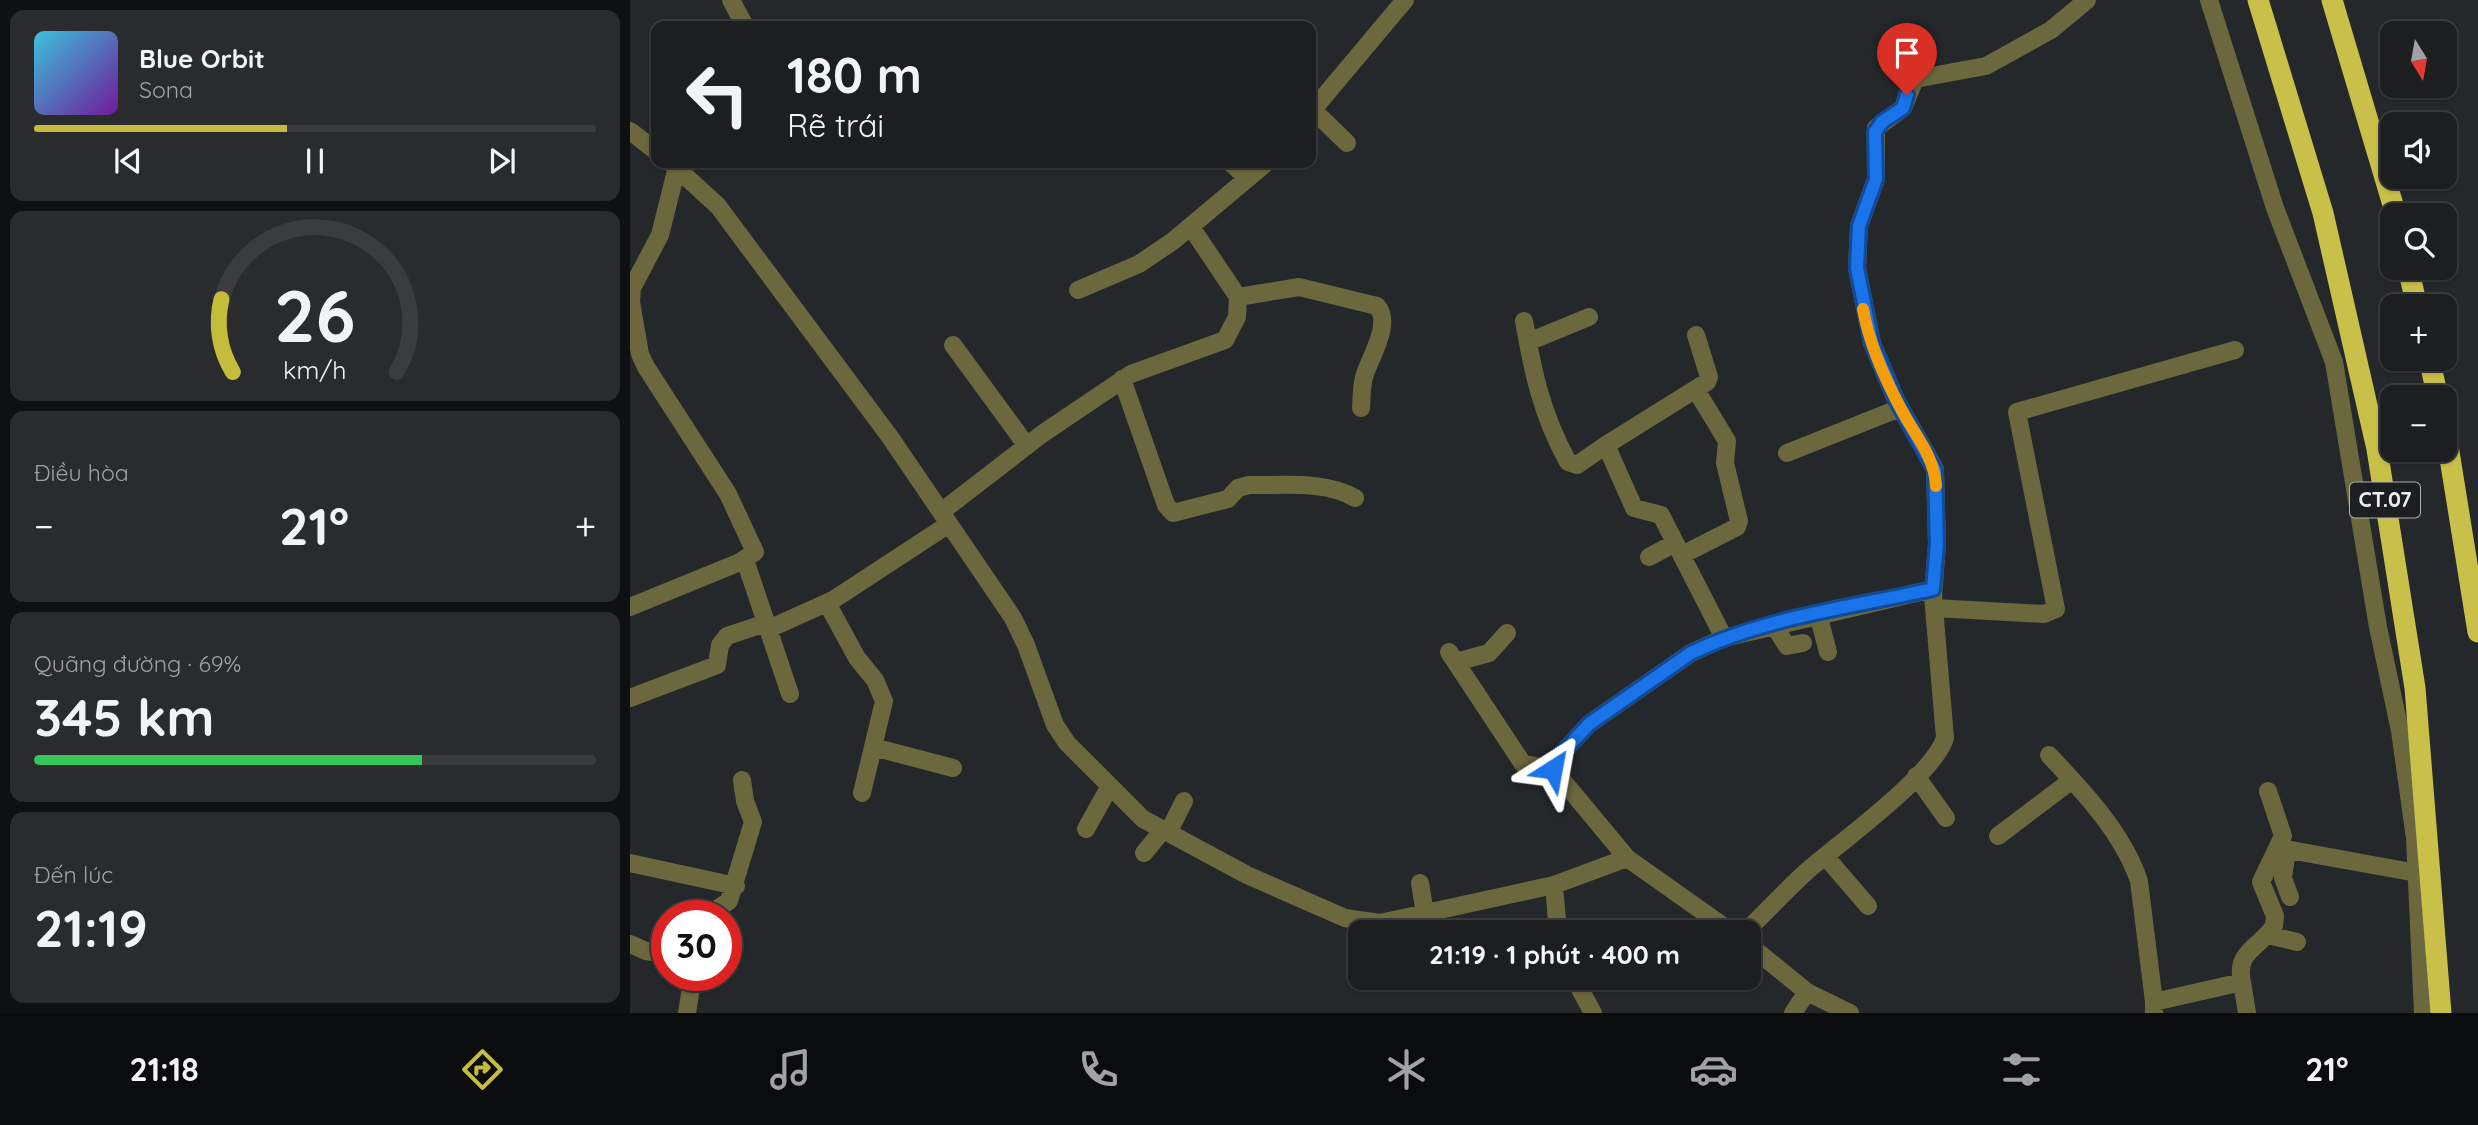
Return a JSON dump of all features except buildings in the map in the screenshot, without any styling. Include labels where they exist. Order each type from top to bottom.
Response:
[{"type":"highway","name":"CT.07","points":[[2258,0],[2323,213],[2377,449],[2415,688],[2441,1013]]},
{"type":"highway","points":[[2332,0],[2392,203]]},
{"type":"highway","name":"CT.07","points":[[2451,462],[2478,632]]},
{"type":"street","points":[[731,0],[742,21]]},
{"type":"street","points":[[1316,106],[1405,0]]},
{"type":"street","points":[[1758,920],[1916,776],[1941,750],[1945,738],[1933,589],[1937,544],[1935,470],[1900,408],[1872,343],[1857,268],[1859,226],[1876,179],[1876,128],[1903,108],[1914,79],[1986,66],[2042,36],[2087,0]]},
{"type":"street","points":[[2209,0],[2274,208],[2334,362],[2378,627],[2400,731],[2417,873],[2423,1013]]},
{"type":"street","points":[[1316,115],[1347,143]]},
{"type":"street","points":[[630,131],[651,147]]},
{"type":"street","points":[[630,607],[702,580],[755,552],[736,509],[635,358],[632,288],[660,235],[673,168]]},
{"type":"street","points":[[677,168],[718,206],[890,437],[1013,618],[1026,645],[1055,725],[1067,743],[1143,819],[1247,875],[1358,922],[1380,923],[1554,885],[1628,858]]},
{"type":"street","points":[[1236,168],[1247,178]]},
{"type":"street","points":[[1079,290],[1139,264],[1191,227],[1260,168]]},
{"type":"street","points":[[630,698],[717,665],[720,645],[727,636],[757,626],[770,627],[827,603],[945,518],[1027,446],[1122,379],[1146,367],[1225,340],[1237,317],[1238,297],[1191,227]]},
{"type":"street","points":[[1238,297],[1299,287],[1377,306],[1382,317],[1362,387],[1362,408]]},
{"type":"street","points":[[1528,342],[1589,317]]},
{"type":"street","points":[[1524,321],[1549,427],[1568,462],[1577,465],[1696,390],[1709,377],[1696,335]]},
{"type":"street","points":[[953,345],[1027,446]]},
{"type":"street","points":[[1934,608],[2044,614],[2056,609],[2017,412],[2235,351]]},
{"type":"street","points":[[1122,379],[1166,505],[1173,513],[1228,499],[1238,488],[1249,485],[1327,488],[1342,490],[1355,498]]},
{"type":"street","points":[[1649,557],[1737,527],[1725,463],[1727,441],[1696,390]]},
{"type":"street","points":[[1787,453],[1900,408]]},
{"type":"street","points":[[1606,445],[1633,508],[1661,515],[1724,638]]},
{"type":"street","points":[[743,559],[770,627],[790,694]]},
{"type":"street","points":[[1715,920],[1628,858],[1553,769],[1553,763],[1589,724],[1691,653],[1724,638],[1773,624],[1933,589]]},
{"type":"street","points":[[827,603],[856,658],[880,690],[884,701],[862,793]]},
{"type":"street","points":[[1818,614],[1828,652]]},
{"type":"street","points":[[1773,624],[1787,646],[1803,643]]},
{"type":"street","points":[[1507,633],[1495,650],[1479,658],[1452,657],[1523,764],[1553,769]]},
{"type":"street","points":[[873,747],[953,768]]},
{"type":"street","points":[[2049,755],[2087,796],[2132,862],[2139,881],[2154,1007],[2242,982]]},
{"type":"street","points":[[1916,776],[1946,818]]},
{"type":"street","points":[[729,900],[736,886],[753,822],[745,802],[742,780]]},
{"type":"street","points":[[1998,836],[2072,780]]},
{"type":"street","points":[[1086,829],[1110,786]]},
{"type":"street","points":[[2268,791],[2283,836],[2283,878],[2290,897]]},
{"type":"street","points":[[1143,853],[1165,832],[1184,801]]},
{"type":"street","points":[[2283,848],[2417,873]]},
{"type":"street","points":[[2247,1013],[2239,969],[2241,960],[2268,935],[2276,921],[2260,882],[2283,848]]},
{"type":"street","points":[[1825,856],[1868,906]]},
{"type":"street","points":[[630,863],[736,886]]},
{"type":"street","points":[[1420,883],[1424,914]]},
{"type":"street","points":[[1554,885],[1557,920]]},
{"type":"street","points":[[2268,935],[2297,942]]},
{"type":"street","points":[[630,944],[651,952]]},
{"type":"street","points":[[1761,955],[1807,992],[1850,1013]]},
{"type":"street","points":[[1581,990],[1593,1013]]},
{"type":"street","points":[[687,1013],[690,991]]},
{"type":"street","points":[[1793,1013],[1807,992]]},
{"type":"slow traffic","points":[[1863,309],[1872,343],[1896,400],[1935,470],[1936,486]]},
{"type":"route","points":[[1553,769],[1553,763],[1566,746],[1589,724],[1691,653],[1707,645],[1739,632],[1933,589],[1937,544],[1935,470],[1896,400],[1872,343],[1857,268],[1859,226],[1876,179],[1876,128],[1887,118],[1899,113],[1907,95]]}]
